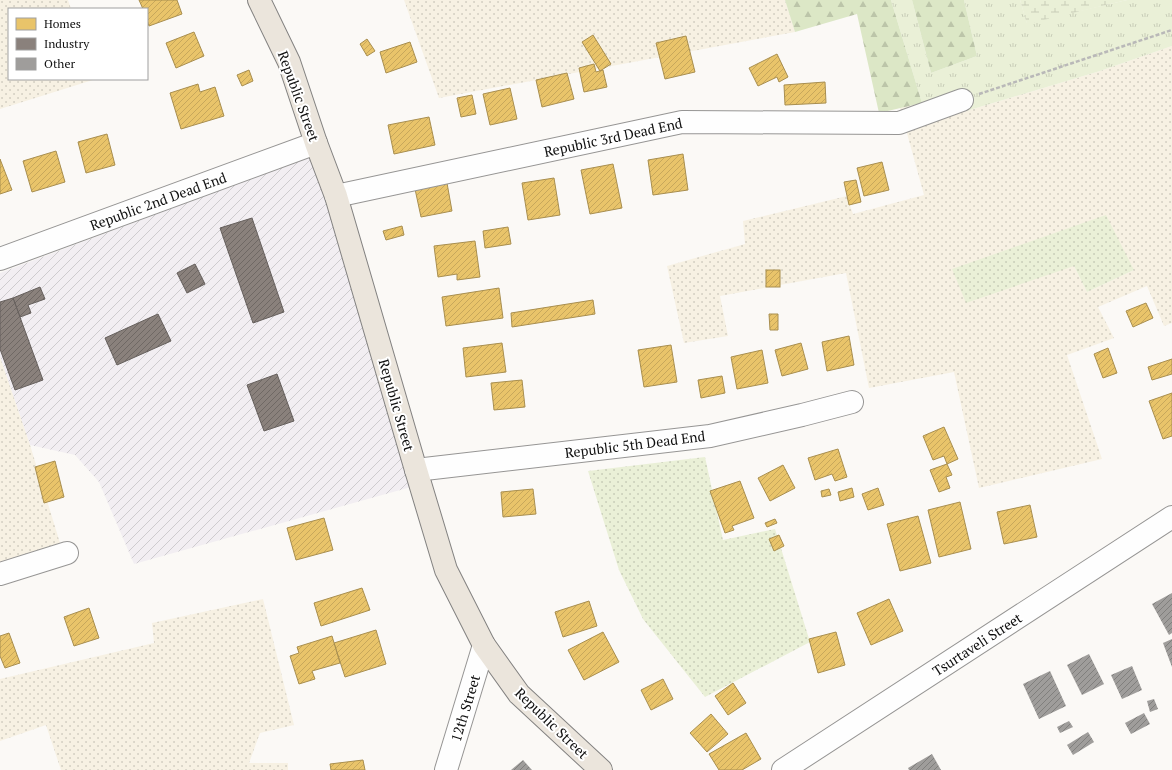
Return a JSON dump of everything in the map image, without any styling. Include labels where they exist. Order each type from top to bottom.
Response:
[{"type":"main road","name":"Republic Street","points":[[259,0],[289,62],[316,143],[336,196],[446,570],[484,645],[519,694],[601,770]]},
{"type":"street","name":"Republic 3rd Dead End","points":[[336,196],[682,122],[899,123],[962,100]]},
{"type":"street","name":"Republic 2nd Dead End","points":[[0,260],[316,143]]},
{"type":"street","name":"Republic 5th Dead End","points":[[416,470],[710,436],[852,402]]},
{"type":"street","name":"Tsurtaveli Street","points":[[783,770],[1172,517]]},
{"type":"street","points":[[0,574],[67,553]]},
{"type":"street","name":"12th Street","points":[[446,770],[484,645]]},
{"type":"path","points":[[962,100],[1172,30]]},
{"type":"shaded area","points":[[0,0],[68,0],[71,8],[8,8],[8,80],[93,80],[0,109]]},
{"type":"shaded area","points":[[404,0],[785,0],[795,32],[439,98]]},
{"type":"shaded area","points":[[1172,46],[1172,323],[1164,326],[1147,286],[1098,307],[1114,338],[1067,355],[1102,459],[979,488],[954,372],[869,388],[846,273],[720,296],[728,336],[684,343],[667,266],[745,244],[743,221],[847,196],[853,214],[924,195],[900,108],[922,103],[933,121],[1100,71]],"holes":[[[1074,266],[1134,270],[1087,292]]]},
{"type":"shaded area","points":[[310,156],[330,204],[411,487],[134,564],[99,482],[75,455],[30,445],[0,357],[0,273]]},
{"type":"shaded area","points":[[0,357],[30,445],[60,543],[0,562]]},
{"type":"shaded area","points":[[263,599],[294,725],[260,733],[249,763],[288,763],[288,770],[61,770],[46,725],[0,741],[0,679],[154,643],[152,623]]},
{"type":"green space","points":[[785,0],[891,0],[922,103],[879,113],[857,14],[795,32]]},
{"type":"green space","points":[[891,0],[912,0],[931,73],[977,56],[964,0],[1020,0],[1027,23],[1127,0],[1172,0],[1172,46],[1100,71],[933,121],[922,103]]},
{"type":"green space","points":[[912,0],[964,0],[977,56],[931,73]]},
{"type":"green space","points":[[1020,0],[1127,0],[1027,24]]},
{"type":"green space","points":[[1106,215],[1134,270],[1087,292],[1074,266],[966,303],[952,269]]},
{"type":"green space","points":[[705,457],[723,540],[775,529],[810,642],[705,697],[643,619],[619,570],[588,471]]},
{"type":"building: Homes","points":[[139,0],[177,0],[182,14],[149,26],[148,8],[143,8]]},
{"type":"building: Homes","points":[[194,32],[204,56],[176,68],[166,43]]},
{"type":"building: Homes","points":[[593,35],[611,64],[600,71],[582,42]]},
{"type":"building: Homes","points":[[686,36],[695,72],[665,79],[656,43]]},
{"type":"building: Homes","points":[[367,39],[375,51],[367,56],[360,44]]},
{"type":"building: Homes","points":[[410,42],[417,62],[386,73],[380,52]]},
{"type":"building: Homes","points":[[777,54],[788,77],[779,82],[777,77],[758,86],[749,68]]},
{"type":"building: Homes","points":[[594,64],[596,72],[603,70],[607,87],[584,92],[579,68]]},
{"type":"building: Homes","points":[[249,70],[253,81],[242,86],[237,75]]},
{"type":"building: Homes","points":[[567,73],[574,99],[542,107],[536,80]]},
{"type":"building: Homes","points":[[825,82],[826,103],[785,105],[784,85]]},
{"type":"building: Homes","points":[[198,84],[200,92],[215,87],[224,116],[181,129],[170,93]]},
{"type":"building: Homes","points":[[510,88],[517,119],[490,125],[483,94]]},
{"type":"building: Homes","points":[[472,95],[476,114],[461,117],[457,98]]},
{"type":"building: Homes","points":[[429,117],[435,145],[394,154],[388,125]]},
{"type":"building: Homes","points":[[107,134],[115,165],[86,173],[78,142]]},
{"type":"building: Homes","points":[[56,151],[65,182],[32,192],[23,161]]},
{"type":"building: Homes","points":[[683,154],[688,190],[653,195],[648,160]]},
{"type":"building: Homes","points":[[0,159],[12,190],[0,194]]},
{"type":"building: Homes","points":[[882,162],[889,190],[864,196],[857,168]]},
{"type":"building: Homes","points":[[613,164],[622,208],[590,214],[581,170]]},
{"type":"building: Homes","points":[[554,178],[560,215],[528,220],[522,183]]},
{"type":"building: Homes","points":[[856,180],[861,202],[849,205],[844,182]]},
{"type":"building: Homes","points":[[447,183],[452,211],[421,217],[415,189]]},
{"type":"building: Homes","points":[[402,226],[404,235],[386,240],[383,231]]},
{"type":"building: Homes","points":[[508,227],[511,244],[485,248],[483,231]]},
{"type":"building: Homes","points":[[475,241],[480,277],[457,280],[457,274],[438,277],[434,246]]},
{"type":"building: Homes","points":[[766,270],[780,270],[780,287],[766,287]]},
{"type":"building: Homes","points":[[499,288],[503,318],[446,326],[442,297]]},
{"type":"building: Homes","points":[[593,300],[595,314],[512,327],[511,313]]},
{"type":"building: Homes","points":[[1146,303],[1153,318],[1133,327],[1126,311]]},
{"type":"building: Homes","points":[[769,314],[778,314],[778,330],[770,330]]},
{"type":"building: Homes","points":[[849,336],[854,365],[827,371],[822,342]]},
{"type":"building: Homes","points":[[502,343],[506,372],[466,377],[463,348]]},
{"type":"building: Homes","points":[[801,343],[808,369],[782,376],[775,350]]},
{"type":"building: Homes","points":[[671,345],[677,382],[644,387],[638,350]]},
{"type":"building: Homes","points":[[1108,348],[1117,373],[1103,378],[1094,354]]},
{"type":"building: Homes","points":[[762,350],[768,383],[737,389],[731,357]]},
{"type":"building: Homes","points":[[1172,359],[1172,374],[1152,380],[1148,367]]},
{"type":"building: Homes","points":[[722,376],[725,393],[701,398],[698,380]]},
{"type":"building: Homes","points":[[522,380],[525,407],[494,410],[491,383]]},
{"type":"building: Homes","points":[[1172,393],[1172,436],[1163,439],[1149,401]]},
{"type":"building: Homes","points":[[944,427],[958,459],[947,464],[944,456],[933,460],[923,436]]},
{"type":"building: Homes","points":[[838,449],[847,477],[835,481],[832,474],[815,480],[808,458]]},
{"type":"building: Homes","points":[[55,461],[64,497],[44,503],[35,467]]},
{"type":"building: Homes","points":[[947,464],[952,475],[946,477],[950,488],[939,492],[930,470]]},
{"type":"building: Homes","points":[[783,465],[795,488],[770,501],[758,478]]},
{"type":"building: Homes","points":[[740,481],[754,518],[732,526],[734,530],[725,533],[710,491]]},
{"type":"building: Homes","points":[[852,488],[854,497],[840,501],[838,492]]},
{"type":"building: Homes","points":[[878,488],[884,505],[868,510],[862,494]]},
{"type":"building: Homes","points":[[533,489],[536,514],[503,517],[501,492]]},
{"type":"building: Homes","points":[[829,489],[831,495],[822,497],[821,491]]},
{"type":"building: Homes","points":[[960,502],[971,549],[939,557],[928,510]]},
{"type":"building: Homes","points":[[1030,505],[1037,537],[1004,544],[997,512]]},
{"type":"building: Homes","points":[[918,516],[931,563],[900,571],[887,524]]},
{"type":"building: Homes","points":[[324,518],[333,550],[296,560],[287,528]]},
{"type":"building: Homes","points":[[775,519],[777,523],[767,527],[765,523]]},
{"type":"building: Homes","points":[[779,535],[784,546],[774,551],[769,539]]},
{"type":"building: Homes","points":[[362,588],[370,610],[321,626],[314,603]]},
{"type":"building: Homes","points":[[889,599],[903,631],[871,645],[857,613]]},
{"type":"building: Homes","points":[[589,601],[597,626],[563,637],[555,612]]},
{"type":"building: Homes","points":[[89,608],[99,638],[74,646],[64,617]]},
{"type":"building: Homes","points":[[376,630],[386,664],[345,677],[334,643]]},
{"type":"building: Homes","points":[[603,632],[619,662],[584,680],[568,650]]},
{"type":"building: Homes","points":[[836,632],[845,665],[818,673],[809,639]]},
{"type":"building: Homes","points":[[9,633],[20,663],[5,668],[0,656],[0,636]]},
{"type":"building: Homes","points":[[332,636],[340,663],[312,671],[315,679],[299,684],[290,656],[299,653],[297,647]]},
{"type":"building: Homes","points":[[663,679],[673,699],[651,710],[641,690]]},
{"type":"building: Homes","points":[[733,683],[746,703],[728,715],[715,696]]},
{"type":"building: Homes","points":[[711,714],[728,734],[707,752],[690,733]]},
{"type":"building: Homes","points":[[746,733],[761,759],[742,770],[719,770],[709,754]]},
{"type":"building: Homes","points":[[363,760],[365,770],[331,770],[330,764]]},
{"type":"building: Industry","points":[[252,218],[284,312],[253,323],[220,228]]},
{"type":"building: Industry","points":[[195,264],[205,284],[187,293],[177,273]]},
{"type":"building: Industry","points":[[40,287],[45,299],[28,305],[31,313],[20,317],[13,298]]},
{"type":"building: Industry","points":[[13,298],[43,380],[15,390],[0,349],[0,302]]},
{"type":"building: Industry","points":[[158,314],[171,341],[117,365],[105,338]]},
{"type":"building: Industry","points":[[277,374],[294,421],[264,431],[247,385]]},
{"type":"building: Other","points":[[1172,593],[1172,633],[1169,635],[1152,604]]},
{"type":"building: Other","points":[[1172,639],[1172,667],[1163,643]]},
{"type":"building: Other","points":[[1089,654],[1104,684],[1082,695],[1067,665]]},
{"type":"building: Other","points":[[1132,666],[1142,690],[1122,699],[1111,675]]},
{"type":"building: Other","points":[[1050,671],[1066,706],[1039,719],[1023,684]]},
{"type":"building: Other","points":[[1154,699],[1158,709],[1150,712],[1147,701]]},
{"type":"building: Other","points":[[1144,713],[1150,724],[1131,734],[1125,723]]},
{"type":"building: Other","points":[[1069,721],[1073,727],[1060,733],[1057,727]]},
{"type":"building: Other","points":[[1088,732],[1094,742],[1073,755],[1067,745]]},
{"type":"building: Other","points":[[932,754],[941,770],[909,770],[908,768]]},
{"type":"building: Other","points":[[523,760],[532,770],[511,770]]}]
